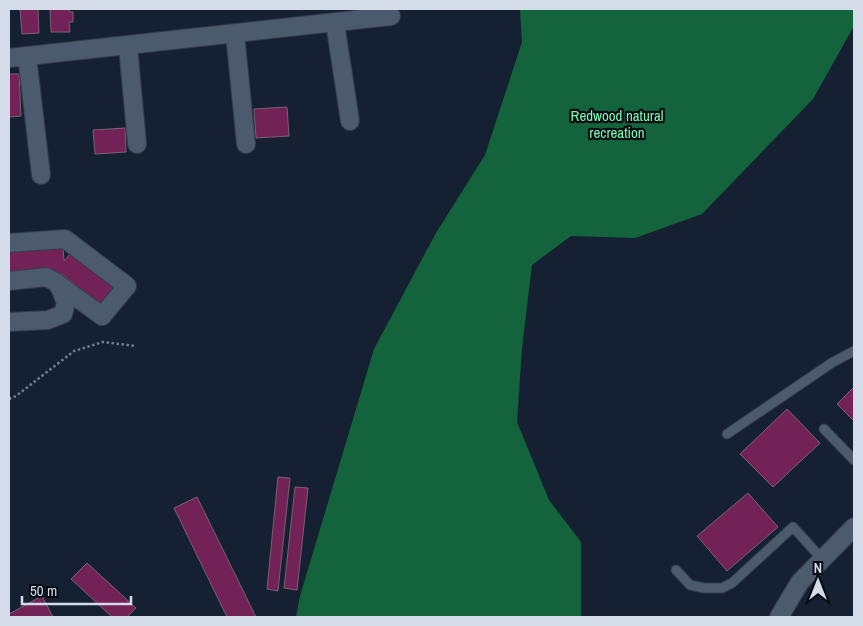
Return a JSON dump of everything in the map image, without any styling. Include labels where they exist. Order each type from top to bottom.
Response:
[{"type":"street","points":[[9,58],[391,16]]},
{"type":"street","points":[[335,23],[350,121]]},
{"type":"street","points":[[235,34],[246,144]]},
{"type":"street","points":[[128,46],[138,144]]},
{"type":"street","points":[[27,56],[41,175]]},
{"type":"street","points":[[9,243],[65,239],[127,286],[102,316]]},
{"type":"street","points":[[9,281],[46,277],[102,316]]},
{"type":"street","points":[[56,283],[66,302],[63,314]]},
{"type":"street","points":[[9,322],[48,320],[63,314],[102,316]]},
{"type":"street","points":[[779,617],[800,582],[854,527]]},
{"type":"lane","points":[[727,434],[833,362],[854,351]]},
{"type":"lane","points":[[824,429],[854,460]]},
{"type":"lane","points":[[676,570],[690,584],[704,588],[722,588],[732,583],[793,527],[822,560]]},
{"type":"path","points":[[9,399],[16,396],[74,351],[102,342],[136,346]]},
{"type":"green space","name":"Redwood natural recreation","points":[[520,9],[854,9],[854,26],[813,99],[702,214],[635,238],[571,236],[532,265],[522,348],[517,422],[549,500],[581,542],[581,617],[296,617],[300,596],[374,349],[436,233],[485,155],[522,42]]},
{"type":"building","points":[[20,9],[38,9],[39,33],[22,34]]},
{"type":"building","points":[[50,9],[69,9],[69,12],[73,12],[73,22],[69,22],[70,32],[51,32]]},
{"type":"building","points":[[9,74],[19,74],[21,116],[9,117]]},
{"type":"building","points":[[287,107],[289,136],[256,138],[254,109]]},
{"type":"building","points":[[125,128],[126,152],[95,154],[93,130]]},
{"type":"building","points":[[63,247],[64,261],[75,248],[123,288],[105,310],[62,274],[9,278],[9,250]]},
{"type":"building","points":[[854,387],[854,421],[837,404]]},
{"type":"building","points":[[787,409],[820,443],[773,487],[740,454]]},
{"type":"building","points":[[278,477],[290,478],[278,591],[267,589]]},
{"type":"building","points":[[295,487],[308,488],[297,590],[284,588]]},
{"type":"building","points":[[748,493],[778,527],[727,571],[697,536]]},
{"type":"building","points":[[197,497],[256,617],[227,617],[174,508]]},
{"type":"building","points":[[87,563],[136,608],[127,617],[112,617],[71,579]]},
{"type":"building","points":[[42,596],[53,617],[9,617],[9,614]]}]
